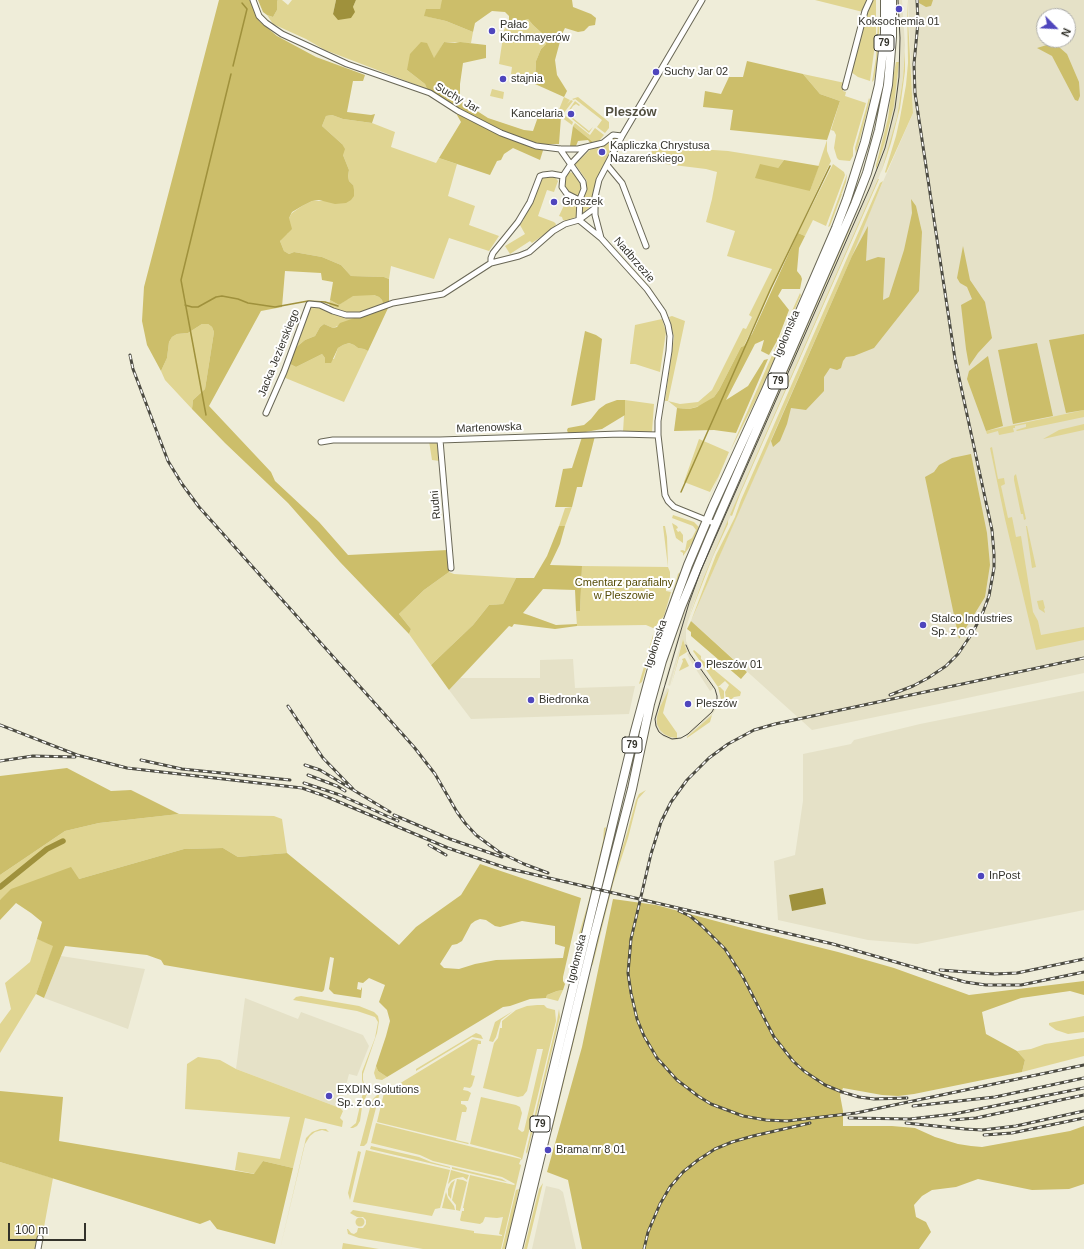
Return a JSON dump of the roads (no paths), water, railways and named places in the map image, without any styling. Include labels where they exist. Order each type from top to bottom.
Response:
[{"type":"main road","name":"Igołomska","points":[[518,1249],[635,731],[651,672],[675,599],[707,520],[766,390],[836,228],[849,192],[869,129],[879,85],[885,33],[885,0]]},
{"type":"main road","name":"Igołomska","points":[[582,968],[632,789],[650,704],[659,671],[678,614],[855,204],[868,168],[879,130],[887,89],[892,37],[892,0]]},
{"type":"main road","name":"Igołomska","points":[[510,1249],[579,981]]},
{"type":"street","name":"Suchy Jar","points":[[253,0],[260,16],[266,23],[282,34],[347,64],[430,93],[458,111],[501,133],[536,146],[560,149],[587,148],[603,143],[613,135],[622,136]]},
{"type":"street","name":"Nadbrzezie","points":[[702,0],[622,136],[599,180],[595,197],[595,215],[601,238],[647,290],[663,312],[668,324],[670,336],[669,351],[658,421],[662,483],[666,498],[676,508],[716,524]]},
{"type":"street","points":[[845,87],[865,11],[870,0]]},
{"type":"street","points":[[580,200],[567,194],[563,190],[561,183],[562,176],[571,164],[587,148]]},
{"type":"street","points":[[560,149],[583,182],[579,220]]},
{"type":"street","points":[[607,165],[622,183],[646,246]]},
{"type":"street","points":[[562,176],[552,174],[540,176],[530,202],[518,222],[493,253],[491,264],[529,252],[545,236],[565,224],[579,220],[595,208]]},
{"type":"street","points":[[579,220],[601,238]]},
{"type":"street","name":"Jacka Jezierskiego","points":[[266,413],[284,372],[309,304],[320,305],[346,315],[367,313],[393,303],[443,294],[491,264]]},
{"type":"street","name":"Martenowska","points":[[321,442],[333,440],[440,440],[620,434],[658,435]]},
{"type":"street","name":"Rudni","points":[[440,440],[451,568]]},
{"type":"street","points":[[38,1249],[40,1238]]},
{"type":"waterway","points":[[233,66],[247,9],[242,3]]},
{"type":"waterway","points":[[206,415],[181,280],[231,74]]},
{"type":"waterway","points":[[681,492],[771,288],[830,166]]},
{"type":"waterway","points":[[185,305],[198,307],[216,297],[222,296],[238,299],[248,303],[275,307],[308,301],[325,302],[338,306]]},
{"type":"waterway","name":"Suchy Jar","points":[[0,887],[47,849],[63,841]]},
{"type":"tram line","points":[[686,645],[690,654],[715,689],[717,702],[712,712],[688,734],[681,738],[672,739],[659,732],[655,719],[689,603],[701,570],[870,187],[885,148],[895,108],[899,77],[900,38],[898,0]]},
{"type":"railway","points":[[890,695],[928,678],[946,666],[958,654],[973,632],[983,612],[989,596],[994,568],[992,530],[955,359],[915,93],[914,64],[918,22],[917,0]]},
{"type":"railway","points":[[130,355],[133,369],[168,461],[182,484],[199,507],[414,747],[435,774],[457,812],[476,835],[499,852],[548,873]]},
{"type":"railway","points":[[1084,658],[775,724],[754,730],[728,744],[709,758],[687,780],[671,802],[661,822],[651,854],[631,939],[628,973],[637,1019],[644,1036],[657,1058],[677,1080],[698,1096],[711,1104],[743,1116],[766,1120],[787,1121],[856,1113],[1084,1065]]},
{"type":"railway","points":[[288,706],[323,758],[353,789]]},
{"type":"railway","points":[[0,725],[77,755],[127,768],[302,788],[325,796],[448,848],[506,868],[833,944],[965,982],[986,985],[1021,985],[1084,972]]},
{"type":"railway","points":[[0,761],[33,756],[75,757]]},
{"type":"railway","points":[[141,760],[182,769],[290,780]]},
{"type":"railway","points":[[305,765],[320,770],[390,812]]},
{"type":"railway","points":[[308,775],[337,786],[345,791]]},
{"type":"railway","points":[[304,783],[340,795],[398,821]]},
{"type":"railway","points":[[394,815],[450,839],[502,857]]},
{"type":"railway","points":[[429,845],[446,855]]},
{"type":"railway","points":[[679,911],[690,916],[725,949],[743,977],[774,1037],[793,1061],[804,1071],[825,1085],[859,1097],[874,1099],[907,1098]]},
{"type":"railway","points":[[940,970],[994,974],[1017,973],[1084,959]]},
{"type":"railway","points":[[913,1106],[995,1097],[1084,1078]]},
{"type":"railway","points":[[849,1118],[910,1119],[954,1114],[1084,1088]]},
{"type":"railway","points":[[951,1120],[976,1118],[1084,1095]]},
{"type":"railway","points":[[906,1123],[982,1130],[1016,1126],[1084,1111]]},
{"type":"railway","points":[[984,1135],[1012,1133],[1084,1118]]},
{"type":"railway","points":[[644,1249],[648,1232],[660,1204],[670,1187],[683,1172],[698,1160],[715,1149],[732,1142],[810,1123]]},
{"type":"place","name":"Koksochemia 01","points":[[899,9]]},
{"type":"place","name":"Pałac Kirchmayerów","points":[[492,31]]},
{"type":"place","name":"Suchy Jar 02","points":[[656,72]]},
{"type":"place","name":"stajnia","points":[[503,79]]},
{"type":"place","name":"Kancelaria","points":[[571,114]]},
{"type":"place","name":"Kapliczka Chrystusa Nazareńskiego","points":[[602,152]]},
{"type":"place","name":"Groszek","points":[[554,202]]},
{"type":"place","name":"Stalco Industries Sp. z o.o.","points":[[923,625]]},
{"type":"place","name":"Pleszów 01","points":[[698,665]]},
{"type":"place","name":"Biedronka","points":[[531,700]]},
{"type":"place","name":"Pleszów","points":[[688,704]]},
{"type":"place","name":"InPost","points":[[981,876]]},
{"type":"place","name":"EXDIN Solutions Sp. z o.o.","points":[[329,1096]]},
{"type":"place","name":"Brama nr 8 01","points":[[548,1150]]},
{"type":"district","name":"Pleszów","points":[[631,112]]},
{"type":"park label","name":"Cmentarz parafialny w Pleszowie","points":[[624,589]]}]
